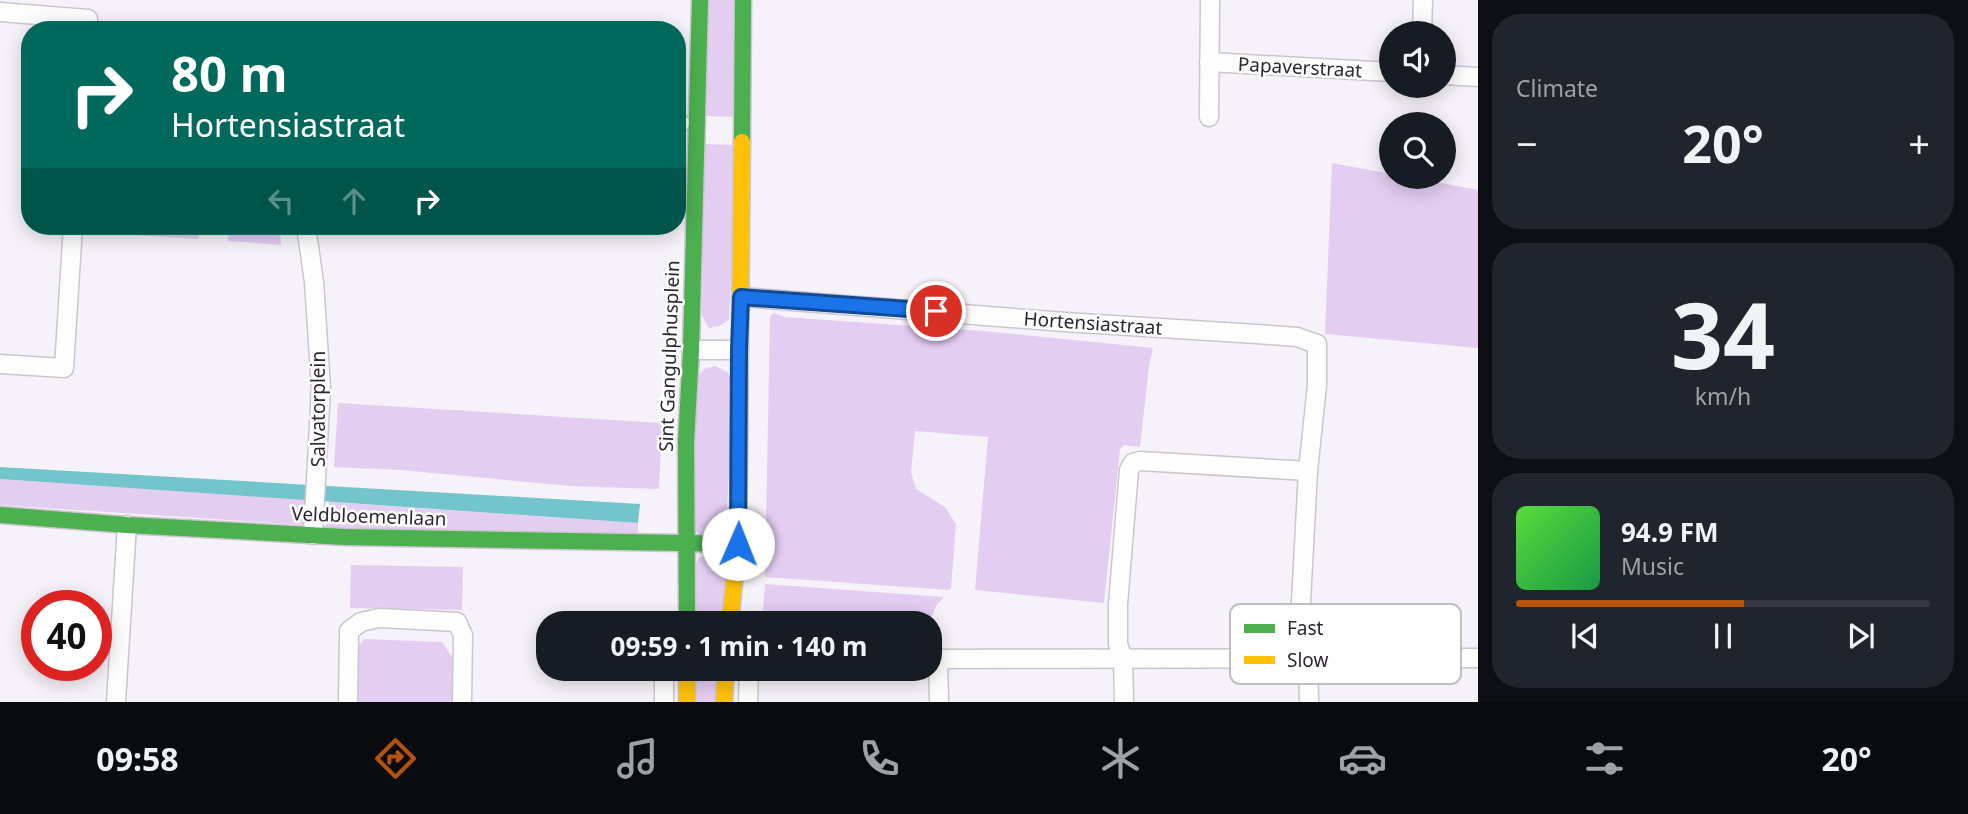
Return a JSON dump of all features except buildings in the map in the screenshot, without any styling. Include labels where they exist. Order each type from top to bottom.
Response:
[{"type":"street","name":"Sint Gangulphusplein","points":[[687,611],[686,443],[700,0]]},
{"type":"street","points":[[731,611],[738,544],[743,0]]},
{"type":"street","points":[[1209,117],[1210,0]]},
{"type":"street","points":[[1422,21],[1423,0]]},
{"type":"street","points":[[0,12],[88,21]]},
{"type":"street","name":"Papaverstraat","points":[[1209,62],[1379,71]]},
{"type":"street","points":[[1456,76],[1478,77]]},
{"type":"street","points":[[0,364],[64,368],[72,235]]},
{"type":"street","name":"Salvatorplein","points":[[307,235],[314,282],[321,388],[313,536]]},
{"type":"street","name":"Hortensiastraat","points":[[741,297],[1297,337],[1317,344],[1317,385],[1308,471]]},
{"type":"street","points":[[691,350],[739,350]]},
{"type":"street","points":[[1124,702],[1123,658],[1118,644],[1118,604],[1129,470],[1133,463],[1140,461],[1308,471],[1304,604]]},
{"type":"street","name":"Veldbloemenlaan","points":[[0,515],[313,536],[738,544]]},
{"type":"street","points":[[116,702],[127,525]]},
{"type":"street","points":[[348,702],[349,631],[361,622],[379,618],[457,622],[463,635],[462,702]]},
{"type":"street","points":[[942,659],[1230,658]]},
{"type":"street","points":[[664,681],[664,702]]},
{"type":"street","points":[[687,681],[687,702]]},
{"type":"street","points":[[724,702],[725,681]]},
{"type":"street","points":[[748,702],[749,681]]},
{"type":"street","points":[[937,681],[939,702]]},
{"type":"street","points":[[1307,684],[1309,702]]},
{"type":"shaded area","points":[[708,0],[737,0],[736,117],[704,116]]},
{"type":"shaded area","points":[[704,144],[737,145],[729,320],[709,328],[702,316]]},
{"type":"shaded area","points":[[1332,163],[1379,172],[1379,189],[1456,189],[1456,186],[1478,190],[1478,348],[1325,334]]},
{"type":"shaded area","points":[[135,235],[199,235],[198,239]]},
{"type":"shaded area","points":[[228,235],[280,235],[281,245],[228,241]]},
{"type":"shaded area","points":[[774,313],[785,317],[983,331],[1153,348],[1140,447],[1124,445],[1120,449],[1104,603],[975,590],[988,437],[915,431],[911,472],[916,489],[945,507],[956,524],[949,590],[765,577],[770,316]]},
{"type":"shaded area","points":[[715,366],[727,372],[733,380],[726,535],[700,534],[692,529],[695,378],[704,369]]},
{"type":"shaded area","points":[[338,403],[662,423],[659,489],[570,486],[401,470],[334,467]]},
{"type":"shaded area","points":[[0,479],[308,500],[305,525],[0,505]]},
{"type":"shaded area","points":[[329,502],[638,523],[638,536],[326,527]]},
{"type":"shaded area","points":[[700,557],[723,557],[729,562],[723,611],[695,611],[694,566]]},
{"type":"shaded area","points":[[351,565],[463,567],[462,610],[350,608]]},
{"type":"shaded area","points":[[765,584],[944,597],[934,611],[763,611]]},
{"type":"shaded area","points":[[364,639],[442,642],[452,657],[452,702],[353,702],[353,654]]},
{"type":"shaded area","points":[[693,681],[716,681],[719,702],[693,702]]},
{"type":"water","points":[[0,467],[640,504],[638,523],[0,479]]},
{"type":"traffic: fast","points":[[687,611],[686,443],[700,0]]},
{"type":"traffic: fast","points":[[742,142],[743,0]]},
{"type":"traffic: fast","points":[[0,515],[345,537],[738,544]]},
{"type":"traffic: slow","points":[[731,611],[738,544],[742,142]]},
{"type":"traffic: slow","points":[[687,681],[687,702]]},
{"type":"traffic: slow","points":[[724,702],[725,681]]},
{"type":"route","points":[[738,544],[741,297],[936,311]]}]
